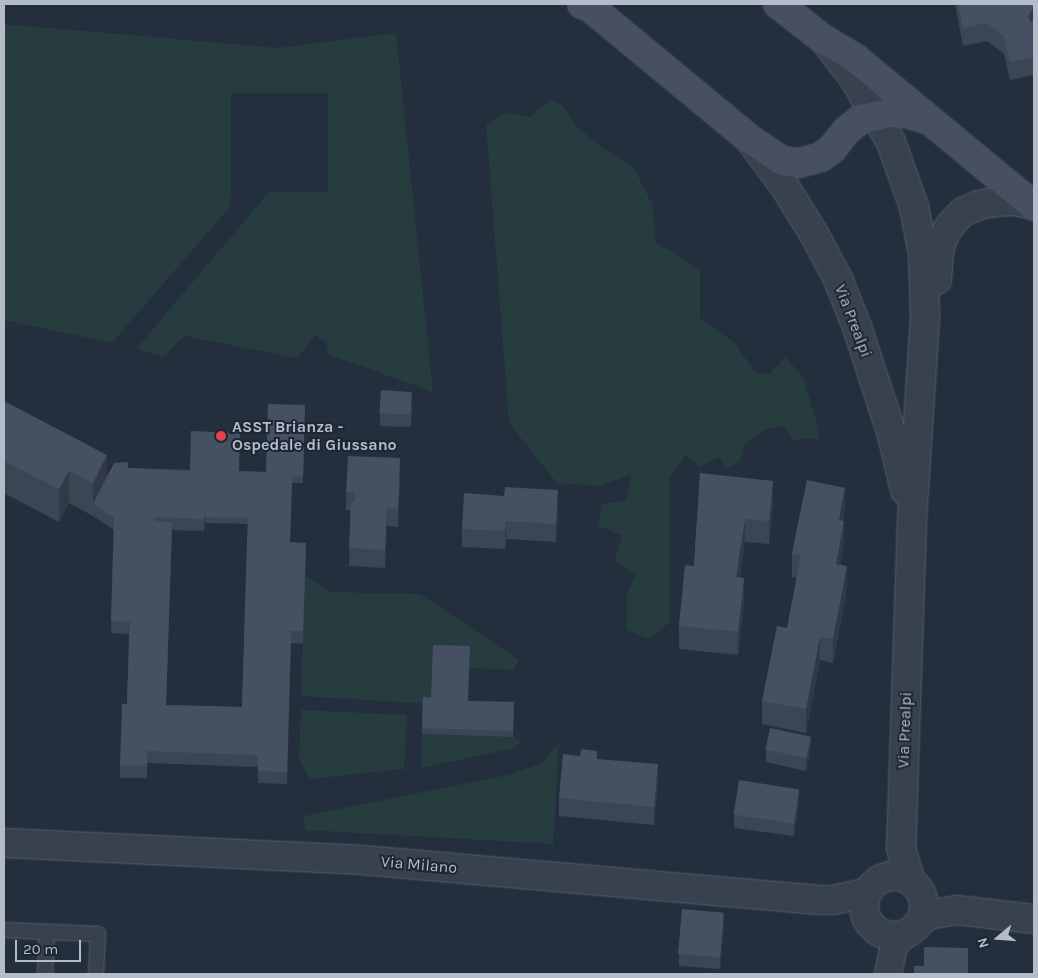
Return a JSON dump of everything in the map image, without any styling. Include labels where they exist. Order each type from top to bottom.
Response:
[{"type":"main road","points":[[583,4],[594,6],[614,4]]},
{"type":"main road","name":"Via Prealpi","points":[[583,4],[590,6],[751,140],[782,161],[799,163],[821,157],[832,149],[847,130],[861,119],[877,115],[906,113],[926,119]]},
{"type":"main road","name":"Via Prealpi","points":[[782,5],[823,38],[856,59],[926,119],[1033,205]]},
{"type":"street","name":"Via Prealpi","points":[[823,38],[853,77],[877,115],[904,173],[920,233],[925,309],[912,521],[901,848],[893,917]]},
{"type":"street","name":"Via Prealpi","points":[[751,140],[785,187],[814,234],[838,279],[857,327],[892,435],[912,521]]},
{"type":"street","name":"Via Prealpi","points":[[922,368],[936,317],[939,253],[943,238],[951,224],[964,212],[979,205],[1012,201],[1033,205]]},
{"type":"street","name":"Via Milano","points":[[4,843],[362,860],[833,900],[893,917]]},
{"type":"street","points":[[893,917],[957,910],[1034,919]]},
{"type":"lane","points":[[4,930],[98,934],[96,974]]},
{"type":"lane","points":[[45,974],[47,932]]},
{"type":"green space","points":[[4,24],[278,48],[396,33],[433,392],[328,354],[326,342],[315,335],[297,358],[185,336],[163,357],[136,349],[269,192],[328,192],[328,93],[231,93],[231,192],[229,208],[112,343],[4,320]]},
{"type":"green space","points":[[551,99],[563,106],[578,128],[601,147],[634,168],[652,204],[656,243],[700,269],[700,319],[734,342],[755,372],[768,375],[786,357],[803,378],[815,416],[819,438],[793,440],[783,426],[766,429],[745,443],[740,461],[727,468],[719,457],[700,467],[686,455],[670,478],[670,622],[648,639],[627,630],[627,596],[635,575],[615,560],[622,535],[598,526],[602,504],[626,501],[631,475],[597,486],[557,483],[509,423],[486,124],[506,112],[530,117]]},
{"type":"green space","points":[[305,576],[331,592],[420,594],[519,660],[513,670],[469,668],[470,653],[431,704],[301,696]]},
{"type":"green space","points":[[301,710],[407,715],[404,769],[310,779],[299,759]]},
{"type":"green space","points":[[422,734],[513,737],[521,741],[515,748],[421,768]]},
{"type":"green space","points":[[559,743],[553,844],[305,830],[304,816],[512,774],[543,763]]},
{"type":"building","points":[[958,4],[1034,4],[1028,16],[1031,22],[1034,21],[1034,57],[1010,62],[1004,36],[987,23],[963,28]]},
{"type":"building","points":[[381,390],[412,392],[410,415],[379,413]]},
{"type":"building","points":[[4,401],[107,455],[93,483],[69,471],[59,489],[4,461]]},
{"type":"building","points":[[268,404],[305,405],[303,477],[292,476],[290,542],[247,541],[248,518],[205,517],[205,511],[127,508],[128,468],[190,471],[191,431],[240,433],[239,471],[266,472]]},
{"type":"building","points":[[348,456],[400,458],[398,509],[387,508],[385,550],[349,548],[351,502],[355,502],[355,492],[346,492]]},
{"type":"building","points":[[128,462],[127,508],[205,511],[204,519],[155,517],[155,521],[172,522],[166,705],[242,707],[247,541],[306,543],[303,631],[291,631],[287,772],[258,771],[258,755],[147,751],[147,766],[120,765],[122,704],[127,704],[130,622],[111,621],[114,518],[93,504],[114,463]]},
{"type":"building","points":[[700,473],[773,481],[769,521],[745,519],[736,577],[744,578],[738,632],[679,626],[685,565],[694,566]]},
{"type":"building","points":[[807,480],[845,488],[839,520],[844,521],[836,564],[847,566],[833,639],[820,637],[806,709],[762,701],[777,626],[787,628],[801,555],[792,553]]},
{"type":"building","points":[[505,487],[558,490],[556,524],[506,521],[505,531],[462,529],[464,493],[504,496]]},
{"type":"building","points":[[433,645],[470,646],[468,701],[514,702],[513,731],[422,728],[423,697],[431,698]]},
{"type":"building","points":[[770,728],[811,737],[807,758],[765,750]]},
{"type":"building","points":[[581,749],[597,751],[597,759],[658,764],[654,807],[559,798],[563,754],[580,756]]},
{"type":"building","points":[[739,780],[799,790],[794,824],[734,815]]},
{"type":"building","points":[[682,909],[724,913],[720,957],[678,954]]},
{"type":"building","points":[[924,947],[968,948],[968,974],[914,974],[914,966],[924,966]]},
{"type":"place","name":"ASST Brianza - Ospedale di Giussano","points":[[221,436]]}]
